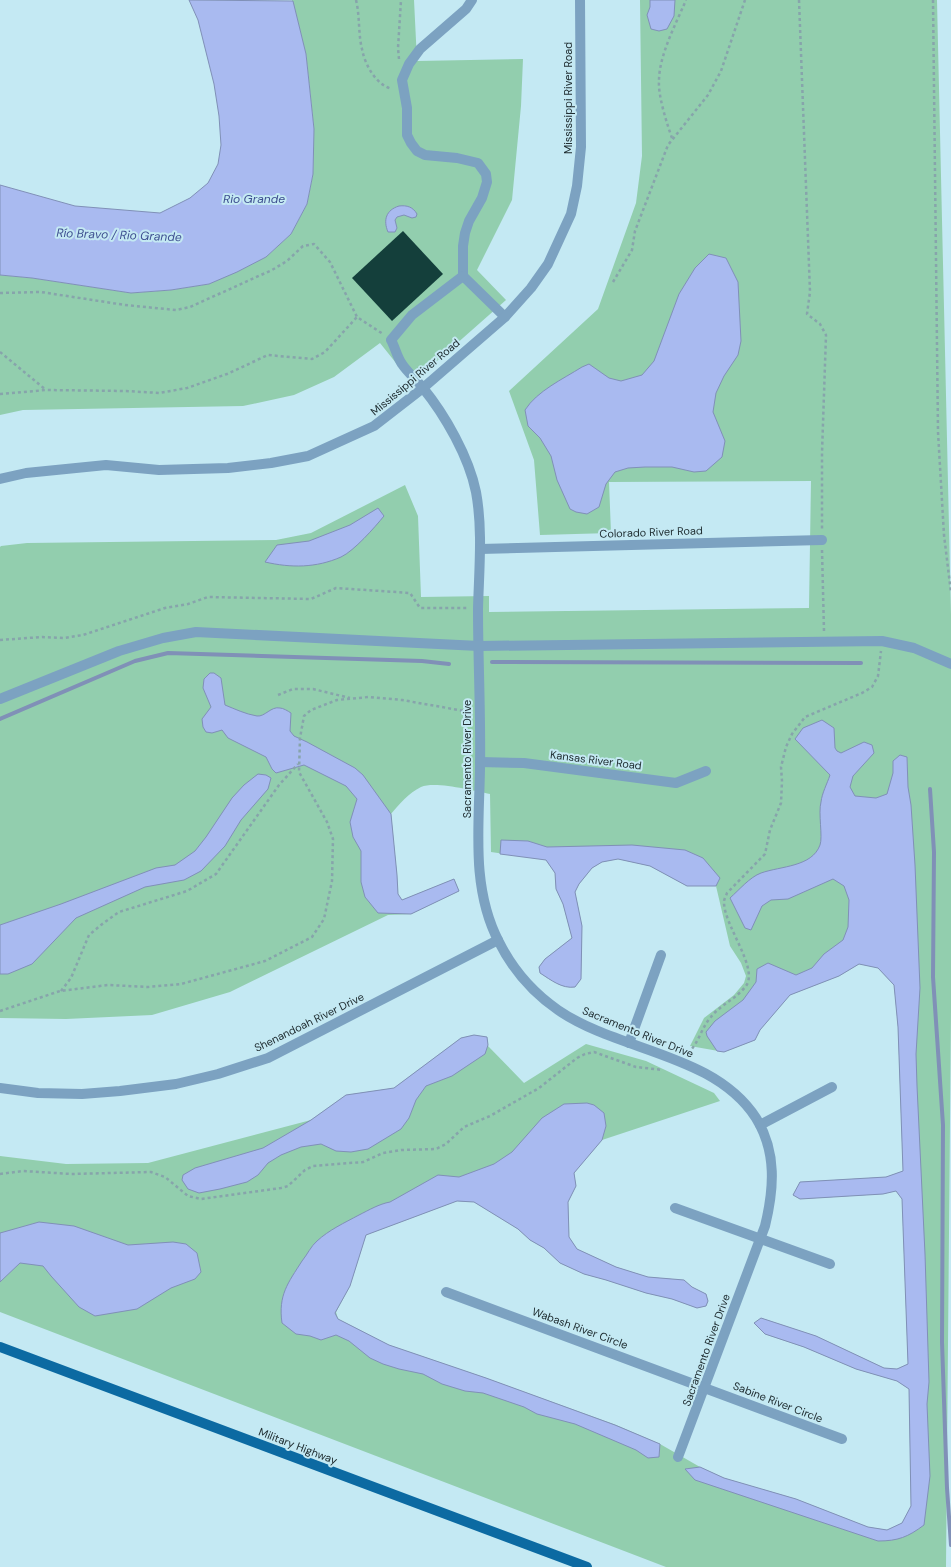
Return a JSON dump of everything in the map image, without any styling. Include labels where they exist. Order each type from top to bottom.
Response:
[{"type":"main road","name":"Military Highway","points":[[0,1347],[587,1567]]},
{"type":"street","points":[[472,0],[466,9],[420,49],[409,64],[402,80],[407,108],[407,135],[417,151],[425,155],[457,158],[478,163],[486,174],[487,182],[482,198],[469,221],[465,233],[463,246],[463,276],[505,317]]},
{"type":"street","name":"Mississippi River Road","points":[[0,479],[26,473],[106,464],[159,470],[228,468],[271,463],[308,456],[374,426],[423,388],[505,317],[531,288],[548,264],[571,214],[577,186],[581,147],[580,0]]},
{"type":"street","points":[[391,340],[412,315],[463,276]]},
{"type":"street","name":"Sacramento River Drive","points":[[391,340],[401,364],[436,405],[467,460],[478,509],[480,548],[478,609],[480,762],[478,861],[483,898],[489,920],[498,940],[509,960],[526,983],[553,1006],[592,1029],[683,1064],[707,1074],[719,1081],[741,1098],[760,1125],[768,1142],[773,1169],[770,1201],[765,1226],[706,1387],[678,1457]]},
{"type":"street","name":"Colorado River Road","points":[[480,548],[822,540]]},
{"type":"street","points":[[0,699],[119,651],[163,638],[196,632],[479,646],[882,641],[914,648],[951,664]]},
{"type":"street","name":"Kansas River Road","points":[[480,762],[524,763],[676,782],[706,771]]},
{"type":"street","name":"Shenandoah River Drive","points":[[0,1088],[38,1093],[82,1094],[176,1084],[218,1074],[268,1058],[498,940]]},
{"type":"street","points":[[629,1043],[662,955]]},
{"type":"street","points":[[760,1125],[832,1087]]},
{"type":"street","points":[[675,1208],[830,1264]]},
{"type":"street","name":"Wabash River Circle","points":[[446,1292],[706,1387]]},
{"type":"street","name":"Sabine River Circle","points":[[706,1387],[842,1439]]},
{"type":"path","points":[[356,0],[362,49],[365,60],[373,74],[385,87],[404,92]]},
{"type":"path","points":[[401,0],[398,48],[402,80]]},
{"type":"path","points":[[672,138],[666,120],[659,82],[665,50],[686,0]]},
{"type":"path","points":[[613,282],[632,250],[635,231],[668,145],[672,138],[708,95],[721,71],[745,0]]},
{"type":"path","points":[[799,0],[810,292],[807,314],[820,324],[826,335],[822,453],[823,642]]},
{"type":"path","points":[[932,0],[938,432],[944,535],[951,593]]},
{"type":"path","points":[[0,293],[41,292],[125,305],[176,310],[190,307],[272,270],[288,262],[303,246],[314,244],[330,262],[357,316],[391,340]]},
{"type":"path","points":[[0,394],[46,390],[126,390],[159,393],[187,388],[227,374],[268,355],[312,359],[325,352],[357,316]]},
{"type":"path","points":[[0,352],[46,390]]},
{"type":"path","points":[[0,640],[42,637],[64,638],[83,635],[165,608],[188,604],[208,597],[312,599],[336,588],[410,593],[420,608],[478,609]]},
{"type":"path","points":[[688,1053],[694,1047],[703,1027],[712,1015],[737,996],[750,979],[749,969],[728,921],[724,902],[727,893],[764,854],[770,830],[781,803],[781,767],[786,747],[792,734],[805,717],[862,693],[872,687],[878,676],[882,641]]},
{"type":"path","points":[[278,695],[293,689],[313,689],[353,698]]},
{"type":"path","points":[[0,1011],[60,992],[108,985],[148,987],[182,984],[265,961],[312,937],[324,919],[332,881],[333,839],[327,822],[299,772],[298,764],[300,738],[304,716],[311,710],[337,700],[370,697],[402,700],[479,713]]},
{"type":"path","points":[[60,992],[70,978],[89,935],[101,925],[119,912],[186,891],[216,874],[279,785],[298,764]]},
{"type":"path","points":[[0,1174],[23,1171],[71,1174],[152,1172],[165,1177],[188,1196],[201,1199],[281,1188],[288,1186],[305,1170],[313,1166],[363,1162],[383,1153],[400,1150],[436,1149],[446,1144],[464,1127],[490,1116],[539,1088],[577,1058],[585,1054],[594,1052],[636,1067],[663,1070]]},
{"type":"green space","points":[[292,0],[414,0],[417,61],[523,59],[521,106],[512,200],[477,270],[506,300],[412,383],[380,343],[334,377],[294,395],[243,406],[23,410],[0,415],[0,275],[32,278],[131,293],[171,290],[209,284],[266,257],[291,234],[307,204],[313,174],[314,129],[306,54]]},
{"type":"green space","points":[[640,0],[937,0],[951,615],[951,1011],[946,1567],[666,1567],[0,1312],[0,1156],[66,1164],[148,1163],[311,1120],[346,1095],[394,1088],[461,1038],[474,1035],[487,1037],[488,1046],[524,1083],[586,1044],[646,1061],[714,1093],[720,1101],[602,1140],[574,1173],[576,1186],[568,1202],[569,1237],[577,1249],[616,1267],[648,1277],[684,1280],[692,1287],[706,1294],[708,1301],[706,1306],[697,1308],[672,1299],[646,1293],[584,1274],[560,1263],[544,1248],[530,1240],[518,1229],[474,1202],[457,1201],[366,1235],[350,1286],[336,1312],[338,1319],[389,1345],[616,1425],[660,1444],[700,1467],[724,1478],[796,1499],[868,1527],[887,1530],[902,1523],[911,1506],[909,1389],[897,1381],[856,1369],[804,1347],[765,1334],[754,1323],[761,1318],[816,1336],[884,1368],[897,1369],[908,1364],[902,1199],[896,1191],[883,1194],[800,1199],[793,1195],[800,1182],[886,1177],[903,1171],[898,1027],[894,985],[878,968],[859,964],[839,976],[790,995],[760,1030],[755,1040],[724,1052],[690,1046],[704,1018],[734,995],[744,983],[746,976],[741,963],[730,946],[716,886],[687,886],[650,866],[618,859],[602,862],[592,868],[579,884],[575,892],[582,926],[581,979],[575,987],[566,987],[552,981],[540,973],[539,967],[545,959],[572,938],[563,904],[556,889],[555,873],[546,860],[491,852],[490,794],[455,787],[428,785],[412,792],[391,814],[398,894],[402,900],[454,879],[459,891],[411,914],[388,915],[230,992],[152,1015],[66,1019],[0,1018],[1,546],[27,543],[276,540],[311,533],[405,485],[418,516],[421,597],[489,596],[489,612],[809,608],[811,481],[609,482],[611,533],[540,535],[534,460],[509,391],[598,309],[636,203],[642,156]]},
{"type":"water","name":"Rio Grande","points":[[189,0],[293,1],[306,54],[314,129],[313,174],[307,204],[291,234],[266,257],[237,272],[209,284],[171,290],[131,293],[32,278],[0,275],[0,185],[75,206],[160,213],[190,198],[208,183],[218,164],[221,145],[219,116],[214,84],[198,20]]},
{"type":"water","points":[[650,0],[675,0],[674,16],[667,29],[659,31],[651,29],[647,15],[650,7]]},
{"type":"water","points":[[399,206],[407,206],[412,208],[417,214],[416,217],[412,218],[404,215],[397,217],[395,220],[397,228],[395,232],[388,232],[386,220],[388,213]]},
{"type":"water","points":[[709,254],[726,258],[738,282],[741,341],[738,355],[724,376],[716,393],[713,412],[725,441],[722,457],[706,471],[694,472],[672,467],[645,467],[628,468],[615,472],[606,484],[599,507],[587,514],[570,509],[557,480],[551,456],[540,438],[528,426],[525,410],[543,391],[589,364],[609,378],[621,381],[642,375],[654,361],[679,294],[695,268]]},
{"type":"water","points":[[378,508],[384,516],[358,544],[341,557],[332,561],[303,566],[265,562],[277,545],[309,541],[350,525]]},
{"type":"water","points":[[210,673],[214,673],[221,678],[225,705],[244,713],[257,716],[263,715],[277,708],[286,710],[291,713],[290,731],[294,736],[355,768],[363,775],[391,814],[398,894],[402,900],[454,879],[459,891],[411,914],[378,913],[365,897],[361,882],[361,851],[353,837],[350,822],[357,799],[346,786],[304,765],[276,773],[272,769],[266,757],[228,738],[222,730],[212,733],[206,732],[203,727],[202,719],[211,707],[203,688],[204,679]]},
{"type":"water","points":[[822,720],[834,728],[835,748],[841,753],[864,742],[872,745],[874,753],[853,776],[850,787],[855,796],[876,798],[887,794],[893,773],[893,761],[900,755],[907,757],[908,787],[911,805],[920,988],[916,1054],[925,1254],[929,1382],[927,1404],[930,1476],[924,1525],[913,1533],[902,1538],[885,1541],[878,1541],[695,1480],[685,1469],[700,1467],[724,1478],[796,1499],[868,1527],[887,1530],[902,1523],[911,1506],[909,1389],[897,1381],[856,1369],[804,1347],[765,1334],[754,1323],[761,1318],[816,1336],[884,1368],[897,1369],[908,1364],[902,1199],[896,1191],[883,1194],[800,1199],[793,1195],[800,1182],[886,1177],[903,1171],[898,1027],[894,985],[878,968],[859,964],[839,976],[790,995],[760,1030],[755,1040],[724,1052],[717,1051],[706,1032],[715,1021],[743,1000],[756,982],[757,969],[768,963],[796,975],[812,968],[824,954],[843,940],[848,927],[849,900],[844,886],[833,879],[788,899],[771,900],[762,906],[751,930],[745,928],[730,898],[749,881],[761,873],[795,865],[810,858],[820,845],[820,807],[822,795],[830,775],[795,739],[803,728]]},
{"type":"water","points":[[258,774],[266,775],[271,778],[268,789],[241,820],[225,846],[201,871],[184,880],[145,887],[76,918],[32,964],[8,974],[0,974],[0,925],[61,904],[156,868],[175,865],[195,851],[232,798],[244,785]]},
{"type":"water","points":[[501,840],[528,841],[547,847],[632,845],[685,850],[703,858],[720,878],[716,886],[687,886],[650,866],[618,859],[602,862],[592,868],[579,884],[575,892],[582,926],[581,979],[575,987],[566,987],[540,973],[539,967],[545,959],[572,938],[563,904],[556,889],[555,873],[546,860],[500,854]]},
{"type":"water","points":[[474,1035],[487,1037],[488,1045],[485,1054],[452,1076],[426,1086],[416,1100],[409,1118],[401,1129],[368,1149],[351,1152],[336,1151],[321,1144],[301,1147],[281,1155],[268,1163],[258,1175],[247,1182],[199,1193],[188,1189],[182,1180],[183,1175],[195,1168],[263,1148],[311,1120],[346,1095],[394,1088],[461,1038]]},
{"type":"water","points":[[587,1103],[594,1105],[604,1113],[606,1126],[602,1140],[574,1173],[576,1186],[568,1202],[569,1237],[577,1249],[616,1267],[648,1277],[684,1280],[692,1287],[706,1294],[708,1301],[706,1306],[697,1308],[672,1299],[646,1293],[584,1274],[560,1263],[544,1248],[530,1240],[518,1229],[474,1202],[457,1201],[366,1235],[350,1286],[335,1313],[338,1319],[389,1345],[486,1378],[615,1425],[660,1444],[659,1457],[648,1458],[636,1450],[575,1424],[537,1414],[524,1407],[483,1393],[465,1391],[442,1384],[423,1374],[383,1364],[370,1358],[349,1341],[336,1335],[321,1340],[310,1336],[296,1334],[282,1323],[281,1305],[288,1283],[313,1245],[327,1233],[370,1209],[390,1202],[438,1175],[459,1177],[494,1164],[512,1152],[542,1118],[564,1104]]},
{"type":"water","points":[[39,1222],[74,1226],[128,1245],[173,1242],[186,1244],[197,1253],[201,1272],[195,1279],[171,1288],[137,1309],[95,1316],[79,1307],[43,1266],[20,1263],[0,1282],[0,1233]]},
{"type":"building","points":[[403,231],[443,274],[392,321],[352,278]]},
{"type":"waterway","points":[[0,719],[135,661],[168,653],[422,661],[449,664]]},
{"type":"waterway","points":[[492,662],[861,663]]},
{"type":"waterway","points":[[930,789],[934,852],[933,977],[943,1125],[942,1342],[947,1488],[951,1545]]},
{"type":"water label","name":"Río Bravo / Rio Grande","points":[[119,235]]}]
